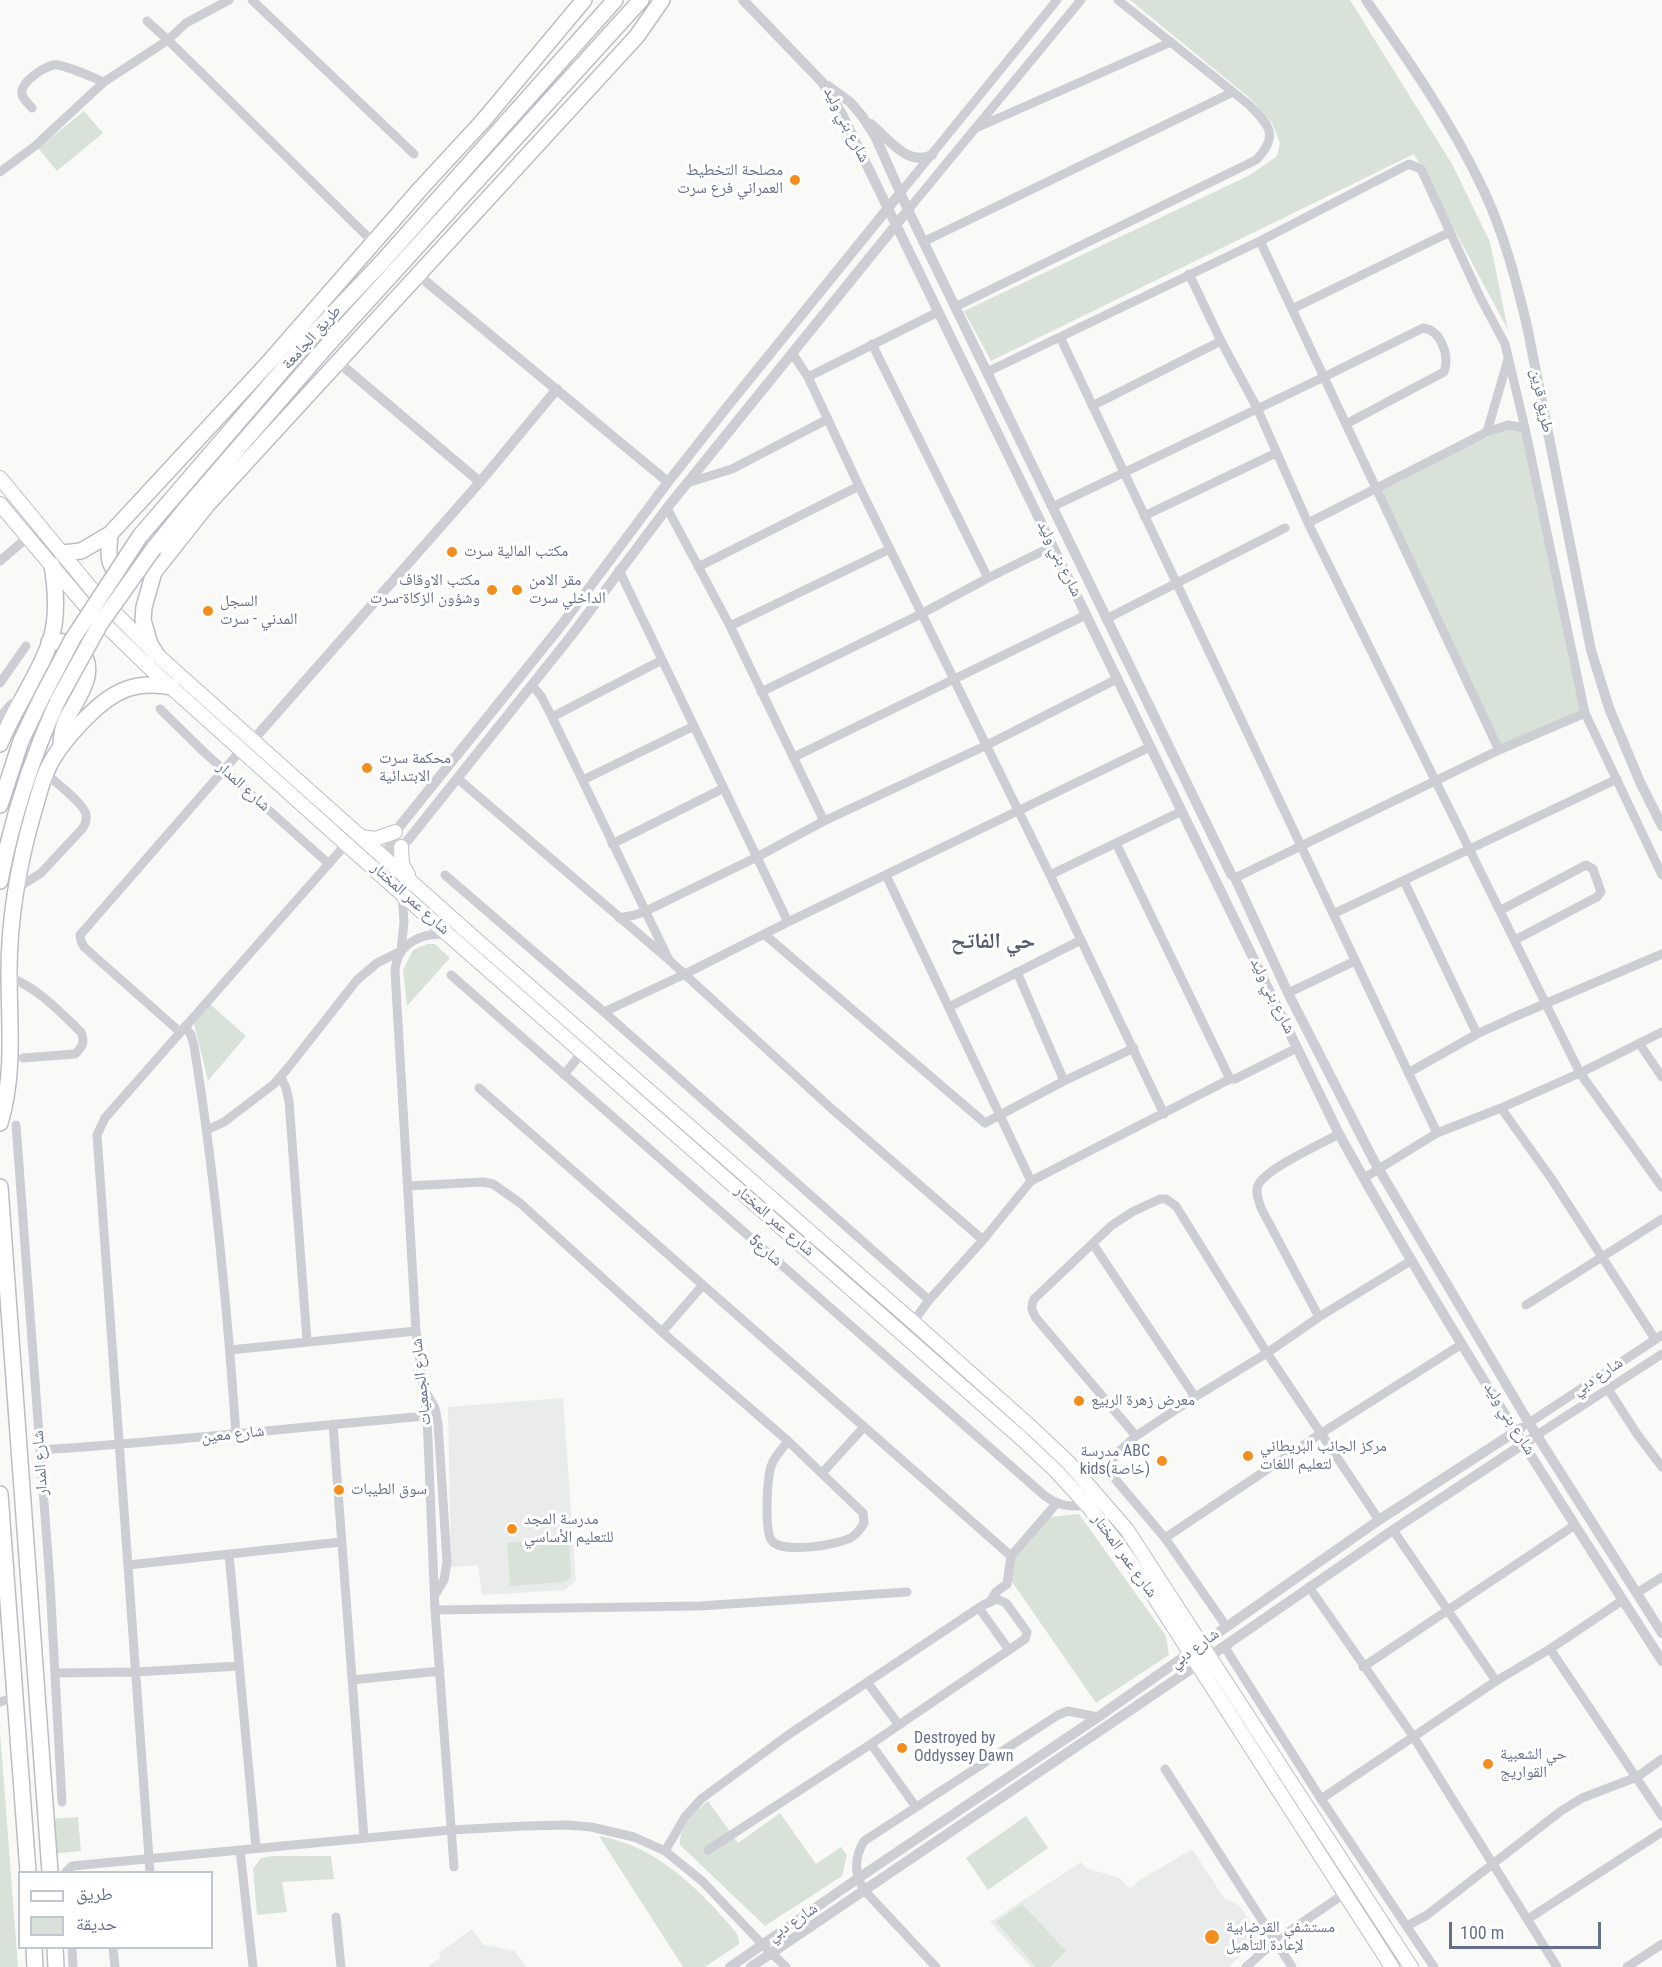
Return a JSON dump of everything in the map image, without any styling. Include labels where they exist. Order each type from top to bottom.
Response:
[{"type":"highway","points":[[62,553],[81,551],[110,534],[270,361],[501,100],[584,0]]},
{"type":"highway","name":"طريق الجامعة","points":[[0,805],[17,751],[41,699],[72,640],[140,536],[311,337],[384,260],[615,0]]},
{"type":"highway","points":[[0,881],[24,784],[57,702],[100,624],[154,548],[324,349],[640,0]]},
{"type":"highway","points":[[110,534],[108,558],[118,575],[137,581],[144,580],[154,572],[207,505],[637,36],[662,0]]},
{"type":"highway","points":[[304,321],[322,312],[333,303],[366,267],[384,260]]},
{"type":"highway","points":[[0,744],[9,720],[50,642],[54,625],[55,601],[52,565]]},
{"type":"highway","points":[[154,572],[144,607],[144,620],[150,644],[157,655]]},
{"type":"highway","points":[[50,642],[66,642],[77,647],[85,656],[88,667],[85,683],[63,728],[61,747]]},
{"type":"highway","points":[[8,1124],[6,1097],[9,1072],[9,977],[16,889],[45,773],[61,747],[91,713],[120,691],[144,684],[172,687]]},
{"type":"highway","points":[[0,1187],[50,1871]]},
{"type":"highway","points":[[0,1494],[8,1699],[28,1871]]},
{"type":"highway","points":[[34,1949],[35,1967]]},
{"type":"highway","points":[[55,1949],[56,1967]]},
{"type":"main road","points":[[0,478],[108,606],[157,655],[913,1322],[1069,1463],[1127,1530],[1411,1967]]},
{"type":"main road","name":"شارع عمر المختار","points":[[0,504],[96,617],[172,687],[402,894],[1057,1472],[1088,1506],[1146,1584],[1392,1967]]},
{"type":"main road","points":[[362,837],[382,837],[395,832]]},
{"type":"main road","points":[[401,847],[403,867],[412,882]]},
{"type":"street","points":[[0,172],[35,146],[104,82],[168,40],[186,23],[229,0]]},
{"type":"street","points":[[252,0],[414,154]]},
{"type":"street","points":[[742,0],[822,82]]},
{"type":"street","points":[[385,858],[395,832],[560,627],[668,482],[1057,0]]},
{"type":"street","points":[[376,869],[385,858],[401,847],[457,778],[571,636],[687,483],[895,224],[1081,0]]},
{"type":"street","points":[[955,307],[1256,160],[1268,145],[1270,130],[1267,122],[1248,104],[1118,0]]},
{"type":"street","name":"طريق قرين","points":[[1366,0],[1426,85],[1466,154],[1502,235],[1527,326],[1591,650],[1609,708],[1640,782],[1662,826]]},
{"type":"street","points":[[147,21],[374,243]]},
{"type":"street","points":[[972,130],[1171,42]]},
{"type":"street","points":[[32,108],[23,98],[23,88],[41,70],[49,66],[59,65],[104,82]]},
{"type":"street","name":"شارع بني وليد","points":[[822,82],[843,97],[862,116],[875,136],[923,242],[1235,878],[1288,993],[1379,1170],[1529,1423],[1662,1633]]},
{"type":"street","name":"شارع بني وليد","points":[[822,82],[842,114],[1339,1134],[1515,1431],[1662,1661]]},
{"type":"street","points":[[923,242],[1233,92]]},
{"type":"street","points":[[862,116],[907,156],[924,159],[932,155]]},
{"type":"street","points":[[987,372],[1260,241],[1379,179],[1412,164],[1421,169],[1505,344],[1586,713],[1662,875]]},
{"type":"street","points":[[1292,309],[1450,232]]},
{"type":"street","points":[[1260,241],[1499,750]]},
{"type":"street","points":[[1189,274],[1257,408],[1308,522],[1580,1073],[1662,1187]]},
{"type":"street","points":[[418,275],[668,482]]},
{"type":"street","points":[[808,377],[938,312]]},
{"type":"street","points":[[1052,507],[1423,328],[1429,328],[1435,332],[1447,356],[1444,372],[1346,424]]},
{"type":"street","points":[[1060,337],[1437,1133]]},
{"type":"street","points":[[1092,406],[1221,341]]},
{"type":"street","points":[[872,344],[988,578]]},
{"type":"street","points":[[792,353],[808,377],[921,614],[1020,811],[1164,1114]]},
{"type":"street","points":[[1487,432],[1509,357]]},
{"type":"street","points":[[338,362],[480,482]]},
{"type":"street","points":[[254,739],[480,482],[557,389]]},
{"type":"street","points":[[727,407],[740,417]]},
{"type":"street","points":[[687,483],[732,469],[828,419]]},
{"type":"street","points":[[1308,522],[1487,432],[1508,425],[1525,428]]},
{"type":"street","points":[[1144,516],[1276,453]]},
{"type":"street","points":[[698,567],[859,486]]},
{"type":"street","points":[[667,508],[730,626],[824,821]]},
{"type":"street","points":[[1106,619],[1285,528]]},
{"type":"street","points":[[0,561],[28,537]]},
{"type":"street","points":[[761,692],[1053,546]]},
{"type":"street","points":[[730,626],[890,549]]},
{"type":"street","points":[[619,570],[788,922]]},
{"type":"street","points":[[794,757],[1086,615]]},
{"type":"street","points":[[560,627],[571,636]]},
{"type":"street","points":[[0,683],[26,646]]},
{"type":"street","points":[[552,717],[662,660]]},
{"type":"street","points":[[619,918],[646,911],[757,857],[824,821],[987,745],[1118,679]]},
{"type":"street","points":[[532,685],[541,696],[552,717],[669,960]]},
{"type":"street","points":[[0,718],[11,705],[21,699]]},
{"type":"street","name":"شارع المدار","points":[[160,709],[223,770],[329,864]]},
{"type":"street","points":[[1235,878],[1499,750],[1586,713]]},
{"type":"street","points":[[583,780],[694,726]]},
{"type":"street","points":[[604,1012],[1150,747]]},
{"type":"street","points":[[236,1435],[230,1350],[207,1130],[191,1035],[84,947],[80,935],[243,749]]},
{"type":"street","points":[[16,889],[41,873],[86,822],[86,814],[81,805],[45,773]]},
{"type":"street","points":[[457,778],[685,974],[832,1109],[983,1240]]},
{"type":"street","points":[[1333,914],[1617,779]]},
{"type":"street","points":[[612,844],[724,788]]},
{"type":"street","points":[[1050,875],[1182,811]]},
{"type":"street","points":[[150,1871],[97,1135],[105,1118],[347,843]]},
{"type":"street","points":[[1116,843],[1230,1079]]},
{"type":"street","points":[[1501,910],[1586,865],[1593,869],[1601,892],[1597,897],[1515,940]]},
{"type":"street","points":[[445,875],[604,1012],[929,1300]]},
{"type":"street","points":[[886,875],[1031,1181]]},
{"type":"street","points":[[1404,881],[1478,1034]]},
{"type":"street","points":[[402,894],[412,882]]},
{"type":"street","name":"شارع الجمعيات","points":[[402,894],[404,922],[401,951],[395,971],[416,1331],[427,1416],[435,1610],[454,1867]]},
{"type":"street","points":[[764,934],[985,1123],[1134,1048]]},
{"type":"street","points":[[207,1130],[224,1122],[280,1077],[357,980],[377,963],[424,936],[450,935]]},
{"type":"street","points":[[949,1007],[1081,940]]},
{"type":"street","points":[[1408,1073],[1478,1034],[1662,954]]},
{"type":"street","points":[[1288,993],[1355,961]]},
{"type":"street","points":[[1017,972],[1065,1081]]},
{"type":"street","name":"شارع5","points":[[451,975],[1056,1504]]},
{"type":"street","points":[[9,977],[26,984],[39,993],[81,1032],[83,1038],[83,1044],[75,1053],[23,1058]]},
{"type":"street","points":[[1364,1178],[1437,1133],[1580,1073],[1662,1032]]},
{"type":"street","points":[[1640,1043],[1662,1077]]},
{"type":"street","points":[[913,1322],[929,1300],[983,1240],[1031,1181],[1230,1079],[1235,1079],[1297,1048]]},
{"type":"street","points":[[564,1076],[582,1052]]},
{"type":"street","points":[[280,1077],[289,1101],[307,1341]]},
{"type":"street","points":[[479,1088],[1011,1556]]},
{"type":"street","points":[[1501,1108],[1551,1178],[1602,1258],[1659,1337]]},
{"type":"street","name":"شارع المدار","points":[[8,1124],[40,1450],[62,1802]]},
{"type":"street","points":[[1319,1317],[1261,1208],[1256,1192],[1266,1176],[1339,1134]]},
{"type":"street","points":[[408,1186],[483,1182],[493,1184],[520,1203],[662,1332],[788,1441],[863,1513],[864,1523],[851,1538],[836,1543],[794,1548],[773,1542],[768,1530],[770,1472],[773,1462],[788,1441]]},
{"type":"street","points":[[1136,1436],[1031,1310],[1034,1299],[1111,1226],[1132,1212],[1160,1199],[1166,1199],[1176,1206],[1320,1434],[1379,1520]]},
{"type":"street","points":[[1526,1305],[1662,1219]]},
{"type":"street","points":[[1093,1244],[1195,1397]]},
{"type":"street","points":[[1226,1626],[1166,1539],[1115,1479],[1111,1465],[1114,1456],[1136,1436],[1195,1397],[1412,1260]]},
{"type":"street","points":[[662,1332],[702,1286]]},
{"type":"street","points":[[230,1350],[416,1331]]},
{"type":"street","name":"شارع دبي","points":[[751,1967],[1193,1659],[1202,1644],[1226,1626],[1379,1520],[1659,1337]]},
{"type":"street","points":[[1166,1539],[1320,1434],[1462,1344]]},
{"type":"street","name":"شارع دبي","points":[[730,1967],[1098,1717],[1193,1659],[1209,1657],[1393,1530],[1662,1354]]},
{"type":"street","points":[[423,1388],[435,1408],[438,1423],[447,1562],[444,1580],[435,1595]]},
{"type":"street","points":[[1608,1389],[1662,1467]]},
{"type":"street","name":"شارع معين","points":[[40,1450],[236,1435],[427,1416]]},
{"type":"street","points":[[333,1424],[364,1838]]},
{"type":"street","points":[[822,1473],[864,1427]]},
{"type":"street","points":[[991,1600],[996,1592],[1007,1584],[1011,1556],[1056,1504],[1088,1506]]},
{"type":"street","points":[[1363,1666],[1575,1526]]},
{"type":"street","points":[[1393,1530],[1496,1681]]},
{"type":"street","points":[[128,1565],[341,1542]]},
{"type":"street","points":[[229,1554],[256,1848]]},
{"type":"street","points":[[1637,1593],[1662,1577]]},
{"type":"street","points":[[1309,1587],[1413,1736],[1557,1967]]},
{"type":"street","points":[[435,1610],[700,1606],[907,1592]]},
{"type":"street","points":[[665,1851],[685,1817],[701,1799],[788,1735],[991,1600],[997,1599],[1006,1603],[1027,1632],[1025,1639],[871,1744],[708,1850]]},
{"type":"street","points":[[1322,1798],[1496,1681],[1550,1649],[1623,1600]]},
{"type":"street","points":[[979,1608],[1009,1650]]},
{"type":"street","points":[[1224,1646],[1434,1967]]},
{"type":"street","points":[[1550,1649],[1662,1816]]},
{"type":"street","points":[[55,1673],[136,1672],[239,1666]]},
{"type":"street","points":[[352,1680],[440,1671]]},
{"type":"street","points":[[867,1682],[899,1725]]},
{"type":"street","points":[[936,1967],[864,1890],[857,1879],[858,1851],[864,1841],[1058,1714],[1068,1711],[1098,1717]]},
{"type":"street","points":[[871,1744],[916,1807]]},
{"type":"street","points":[[1407,1926],[1427,1915],[1561,1811],[1637,1777],[1662,1759]]},
{"type":"street","points":[[1165,1769],[1292,1967]]},
{"type":"street","points":[[67,1871],[72,1866],[451,1830],[536,1825],[591,1827],[634,1838],[665,1851],[702,1881],[786,1967]]},
{"type":"street","points":[[1528,1919],[1662,1832]]},
{"type":"street","points":[[240,1850],[253,1967]]},
{"type":"street","points":[[1246,1967],[1275,1941],[1344,1894]]},
{"type":"street","points":[[336,1917],[341,1967]]},
{"type":"street","points":[[1627,1967],[1662,1944]]},
{"type":"street","points":[[72,1949],[73,1967]]},
{"type":"street","points":[[113,1949],[115,1967]]},
{"type":"shaded area","name":"مدرسة المجد للتعليم الأساسي","points":[[563,1398],[576,1581],[565,1590],[482,1595],[478,1565],[451,1567],[448,1407]]},
{"type":"shaded area","points":[[1192,1849],[1225,1899],[1239,1905],[1255,1928],[1256,1938],[1251,1946],[1229,1967],[1031,1967],[990,1922],[1081,1862],[1086,1868],[1120,1878],[1130,1889],[1140,1880]]},
{"type":"shaded area","points":[[472,1929],[484,1945],[515,1951],[526,1967],[428,1967],[441,1957],[439,1953]]},
{"type":"green space","points":[[1130,0],[1350,0],[1452,164],[1490,242],[1508,330],[1414,154],[991,361],[964,311],[1250,175],[1277,156],[1280,143],[1272,123],[1252,100]]},
{"type":"green space","points":[[84,111],[103,133],[57,171],[38,148]]},
{"type":"green space","points":[[1509,427],[1515,427],[1524,435],[1586,712],[1499,753],[1373,491]]},
{"type":"green space","points":[[427,944],[435,944],[450,958],[407,1006],[403,970],[413,950]]},
{"type":"green space","points":[[207,1005],[211,1005],[246,1036],[208,1081],[194,1024]]},
{"type":"green space","points":[[1079,1514],[1166,1636],[1169,1655],[1096,1703],[1010,1579],[1010,1562],[1049,1517]]},
{"type":"green space","points":[[569,1539],[571,1577],[565,1582],[510,1586],[507,1543]]},
{"type":"green space","points":[[0,1731],[18,1967],[0,1967]]},
{"type":"green space","points":[[708,1801],[738,1843],[780,1813],[816,1864],[841,1847],[847,1855],[842,1876],[765,1926],[680,1845],[685,1826],[693,1814]]},
{"type":"green space","points":[[1026,1816],[1048,1848],[988,1890],[966,1858]]},
{"type":"green space","points":[[78,1817],[81,1851],[52,1854],[49,1819]]},
{"type":"green space","points":[[599,1836],[640,1849],[675,1871],[721,1915],[735,1931],[739,1944],[705,1967],[683,1967]]},
{"type":"green space","points":[[331,1856],[334,1879],[282,1882],[287,1912],[257,1915],[253,1869],[261,1858]]},
{"type":"green space","points":[[1022,1904],[1066,1951],[1050,1967],[1036,1967],[996,1922]]},
{"type":"place","name":"مصلحة التخطيط العمراني فرع سرت","points":[[795,180]]},
{"type":"place","name":"مكتب المالية سرت","points":[[452,552]]},
{"type":"place","name":"مكتب الاوقاف وشؤون الزكاة-سرت","points":[[492,590]]},
{"type":"place","name":"مقر الامن الداخلي سرت","points":[[517,590]]},
{"type":"place","name":"السجل المدني - سرت","points":[[208,611]]},
{"type":"place","name":"محكمة سرت الابتدائية","points":[[367,768]]},
{"type":"place","name":"معرض زهرة الربيع","points":[[1079,1401]]},
{"type":"place","name":"مركز الجانب البريطاني لتعليم اللغات","points":[[1248,1456]]},
{"type":"place","name":"مدرسة ABC kids(خاصة)","points":[[1162,1461]]},
{"type":"place","name":"سوق الطيبات","points":[[339,1490]]},
{"type":"place","name":"مدرسة المجد للتعليم الأساسي","points":[[512,1529]]},
{"type":"place","name":"Destroyed by Oddyssey Dawn","points":[[902,1748]]},
{"type":"place","name":"حي الشعبية القواريج","points":[[1488,1764]]},
{"type":"place","name":"مستشفي القرضابية لإعادة التأهيل","points":[[1212,1937]]},
{"type":"district","name":"حي الفاتح","points":[[993,942]]}]
